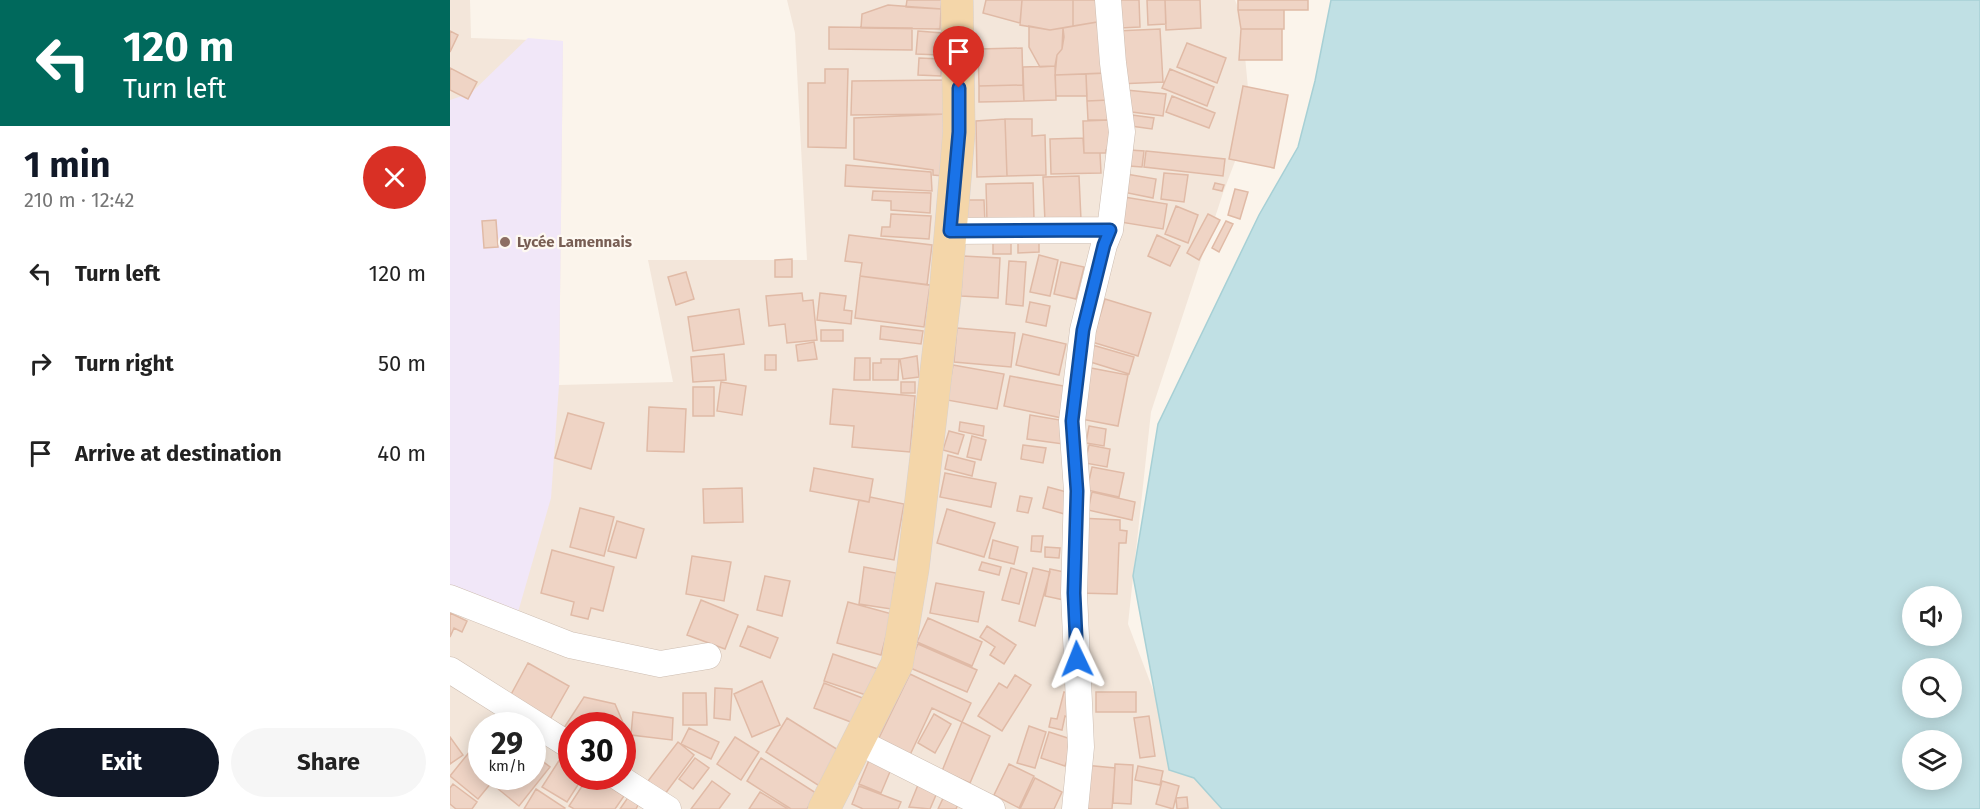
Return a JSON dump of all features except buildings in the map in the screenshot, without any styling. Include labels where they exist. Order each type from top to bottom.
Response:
[{"type":"main road","points":[[824,809],[897,664],[913,568],[959,132],[957,0]]},
{"type":"street","points":[[1075,809],[1081,747],[1074,593],[1077,491],[1072,421],[1083,330],[1104,245],[1110,230],[1122,132],[1108,0]]},
{"type":"street","points":[[950,231],[1110,230]]},
{"type":"street","points":[[450,598],[570,645],[660,664],[708,656]]},
{"type":"street","points":[[450,670],[558,738]]},
{"type":"street","points":[[859,742],[992,809]]},
{"type":"street","points":[[636,789],[668,809]]},
{"type":"shaded area","points":[[450,0],[470,0],[471,38],[563,41],[559,385],[673,382],[648,260],[807,260],[795,33],[787,0],[1235,0],[1241,15],[1251,119],[1223,193],[1151,412],[1128,624],[1157,700],[1169,770],[1194,778],[1222,809],[450,809]]},
{"type":"shaded area","name":"Lycée Lamennais","points":[[528,38],[563,41],[559,385],[551,498],[516,619],[450,585],[450,100],[471,93]]},
{"type":"water","points":[[1331,0],[1980,0],[1980,809],[1222,809],[1194,778],[1169,770],[1133,576],[1158,424],[1259,215],[1298,147],[1315,81]]},
{"type":"place","name":"Lycée Lamennais","points":[[505,242]]},
{"type":"route","points":[[959,88],[959,132],[950,231],[1110,230],[1104,245],[1083,330],[1072,421],[1077,491],[1074,593],[1077,659]]}]
